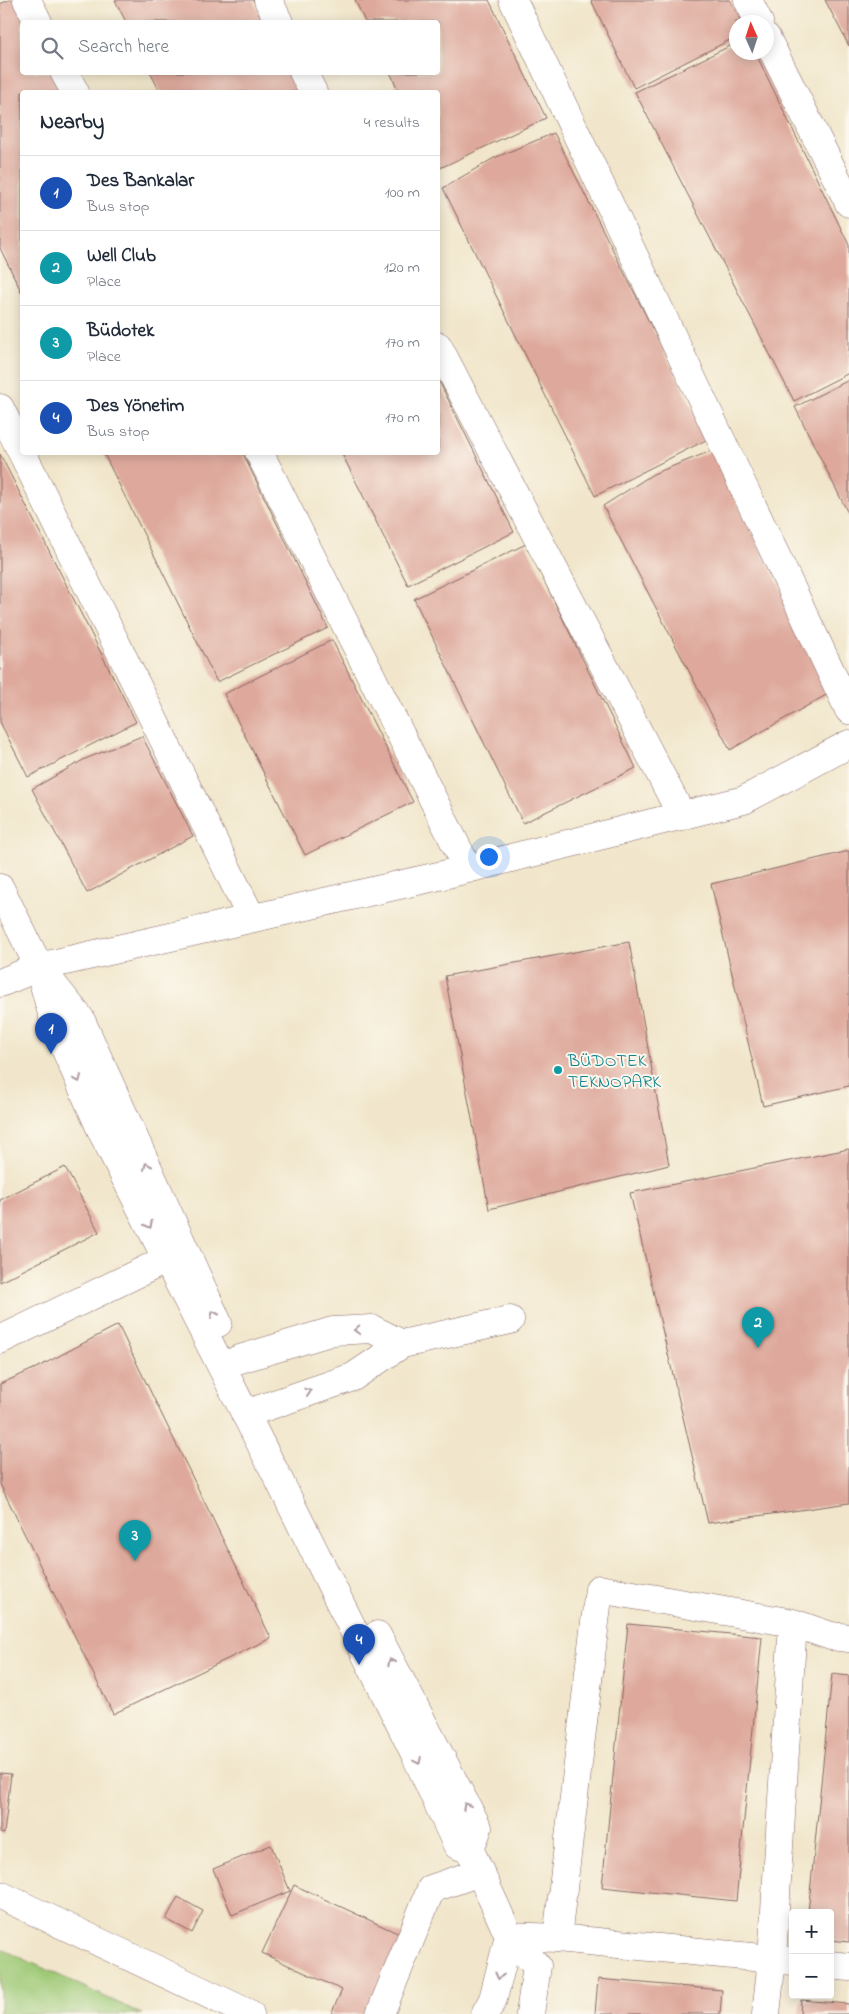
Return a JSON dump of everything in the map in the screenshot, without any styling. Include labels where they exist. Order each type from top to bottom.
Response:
[{"type":"street","points":[[27,0],[37,20]]},
{"type":"street","points":[[268,0],[278,20]]},
{"type":"street","points":[[513,0],[849,710]]},
{"type":"street","points":[[748,0],[756,15]]},
{"type":"street","points":[[774,53],[849,203]]},
{"type":"street","points":[[66,75],[74,90]]},
{"type":"street","points":[[304,75],[312,90]]},
{"type":"street","points":[[440,350],[682,816]]},
{"type":"street","points":[[0,408],[20,448]]},
{"type":"street","points":[[23,455],[252,917]]},
{"type":"street","points":[[261,455],[468,869]]},
{"type":"street","points":[[0,983],[39,967],[468,869],[744,800],[849,744]]},
{"type":"street","points":[[0,888],[39,967],[80,1018],[176,1255],[253,1411],[344,1574],[410,1721],[478,1828],[475,1861],[509,1936],[538,1966],[530,2014]]},
{"type":"street","points":[[0,1340],[176,1255]]},
{"type":"street","points":[[253,1411],[353,1377],[402,1344],[510,1320]]},
{"type":"street","points":[[230,1364],[333,1331],[372,1329],[402,1344]]},
{"type":"street","points":[[557,1938],[599,1589],[793,1623],[831,1636],[849,1638]]},
{"type":"street","points":[[766,2014],[782,1960],[793,1623]]},
{"type":"street","points":[[380,2014],[430,1889],[475,1861]]},
{"type":"street","points":[[0,1895],[250,2014]]},
{"type":"street","points":[[509,1936],[557,1938],[782,1960]]},
{"type":"street","points":[[485,2014],[493,2000],[509,1936]]},
{"type":"street","points":[[834,1965],[849,1967]]},
{"type":"green space","points":[[0,1948],[142,2014],[0,2014]]},
{"type":"building","points":[[14,0],[25,20],[20,20],[20,75],[52,75],[60,90],[20,90],[20,289],[0,248],[0,4]]},
{"type":"building","points":[[115,0],[253,0],[263,20],[125,20]]},
{"type":"building","points":[[355,0],[489,0],[546,118],[440,168],[440,90],[398,90],[391,75],[440,75],[440,20],[364,20]]},
{"type":"building","points":[[591,0],[730,0],[738,15],[729,15],[729,40],[634,88]]},
{"type":"building","points":[[825,0],[849,0],[849,46]]},
{"type":"building","points":[[729,46],[729,60],[759,60],[849,245],[849,373],[794,401],[635,92]]},
{"type":"building","points":[[152,75],[290,75],[298,90],[159,90]]},
{"type":"building","points":[[554,133],[708,439],[595,496],[443,188],[494,158]]},
{"type":"building","points":[[849,380],[849,515],[795,407]]},
{"type":"building","points":[[440,383],[514,532],[408,585],[343,455],[440,455]]},
{"type":"building","points":[[711,451],[833,691],[730,750],[603,506],[653,474]]},
{"type":"building","points":[[0,454],[136,722],[28,777],[0,722]]},
{"type":"building","points":[[104,455],[243,455],[328,628],[217,682]]},
{"type":"building","points":[[526,544],[636,768],[523,823],[414,599]]},
{"type":"building","points":[[332,640],[413,802],[305,855],[224,694]]},
{"type":"building","points":[[142,736],[193,836],[87,893],[32,789],[85,759]]},
{"type":"building","points":[[849,851],[849,1086],[763,1106],[711,884]]},
{"type":"building","name":"BÜDOTEK TEKNOPARK","points":[[629,942],[669,1165],[489,1209],[445,976]]},
{"type":"building","points":[[849,1149],[849,1503],[708,1523],[630,1193]]},
{"type":"building","points":[[65,1167],[99,1232],[0,1282],[0,1200]]},
{"type":"building","points":[[118,1325],[271,1638],[113,1714],[0,1484],[0,1384],[38,1367]]},
{"type":"building","points":[[628,1624],[762,1637],[736,1901],[602,1887]]},
{"type":"building","points":[[832,1674],[849,1676],[849,1942],[834,1940],[834,1909],[808,1909]]},
{"type":"building","points":[[0,1773],[11,1774],[4,1834],[0,1833]]},
{"type":"building","points":[[271,1845],[290,1891],[232,1915],[213,1869]]},
{"type":"building","points":[[294,1885],[408,1938],[372,2014],[331,2014],[342,1990],[262,1953]]},
{"type":"building","points":[[178,1897],[203,1911],[192,1933],[166,1919]]},
{"type":"building","points":[[598,1979],[722,1990],[720,2014],[595,2014]]},
{"type":"building","points":[[801,2000],[849,2004],[849,2014],[800,2014]]},
{"type":"place","name":"Des Bankalar","points":[[51,1054]]},
{"type":"place","name":"BÜDOTEK TEKNOPARK","points":[[558,1070]]},
{"type":"place","name":"Well Club","points":[[758,1348]]},
{"type":"place","name":"Büdotek","points":[[135,1561]]},
{"type":"place","name":"Des Yönetim","points":[[359,1665]]}]
